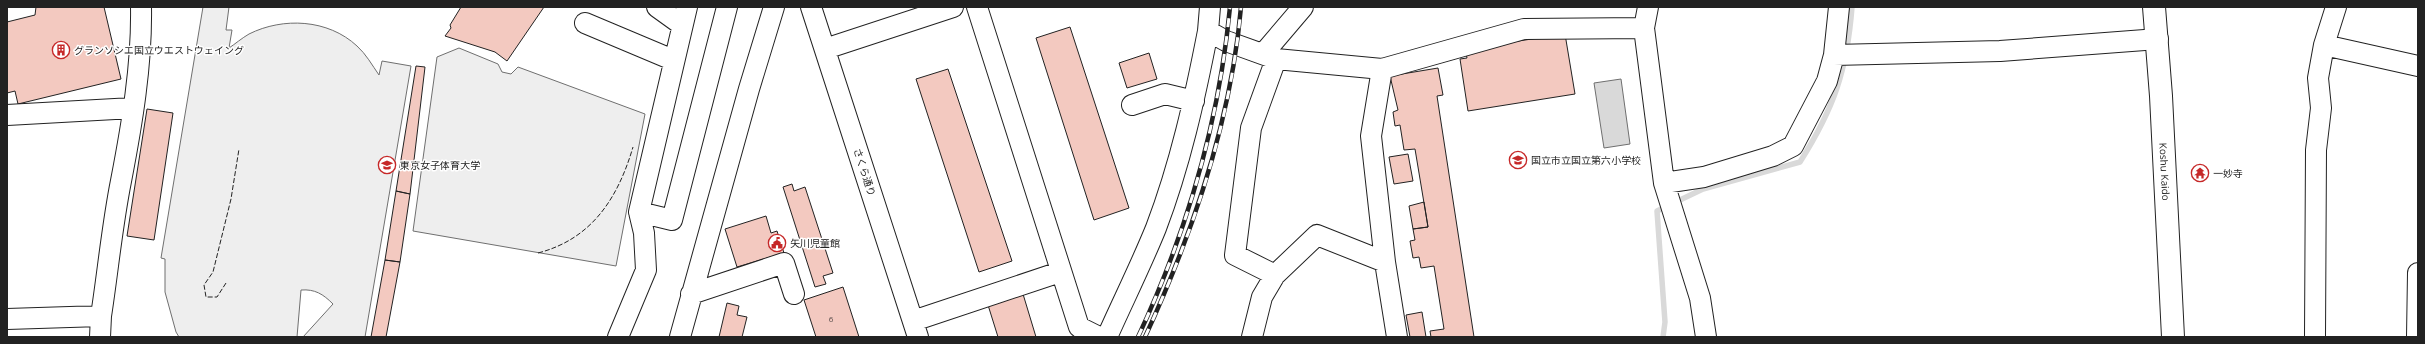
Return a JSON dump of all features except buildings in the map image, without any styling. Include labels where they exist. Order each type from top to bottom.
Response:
[{"type":"main road","name":"Koshu Kaido","points":[[2154,7],[2158,39],[2172,337]]},
{"type":"street","points":[[100,337],[101,316],[121,181],[129,146],[140,40],[141,7]]},
{"type":"street","points":[[618,337],[646,270],[644,233],[639,212],[684,16],[657,7]]},
{"type":"street","points":[[639,212],[672,220],[727,7]]},
{"type":"street","points":[[680,337],[691,294],[774,7]]},
{"type":"street","name":"さくら通り","points":[[811,7],[916,329]]},
{"type":"street","points":[[825,49],[953,7]]},
{"type":"street","points":[[977,7],[1060,272],[1079,327],[1099,337]]},
{"type":"street","points":[[1108,337],[1156,228],[1170,188],[1194,101],[1208,31],[1210,7]]},
{"type":"street","points":[[1275,275],[1235,255],[1251,128],[1269,57],[1303,7]]},
{"type":"street","points":[[1648,7],[1644,28],[1668,198],[1700,298],[1706,337]]},
{"type":"street","points":[[1668,198],[1704,177],[1773,156],[1793,146],[1827,81],[1843,55],[1839,7]]},
{"type":"street","points":[[2315,337],[2316,150],[2321,108],[2318,78],[2324,45],[2336,7]]},
{"type":"street","points":[[585,23],[673,60]]},
{"type":"street","points":[[1208,31],[1226,41],[1269,57],[1382,69],[1524,29],[1644,28]]},
{"type":"street","points":[[1843,55],[2000,51],[2158,39]]},
{"type":"street","points":[[2324,45],[2418,66]]},
{"type":"street","points":[[1382,69],[1371,136],[1385,262],[1397,337]]},
{"type":"street","points":[[1132,105],[1165,94],[1194,101]]},
{"type":"street","points":[[7,115],[133,108]]},
{"type":"street","points":[[1252,337],[1262,297],[1275,275],[1317,235],[1385,262]]},
{"type":"street","points":[[691,294],[784,263],[794,294]]},
{"type":"street","points":[[916,329],[1060,272]]},
{"type":"street","points":[[2417,337],[2418,273]]},
{"type":"street","points":[[7,319],[101,316]]},
{"type":"shaded area","points":[[203,7],[229,7],[226,30],[232,30],[229,48],[249,34],[262,29],[290,23],[305,24],[333,30],[345,37],[363,52],[379,75],[382,61],[411,66],[365,337],[303,337],[333,304],[326,297],[310,290],[301,290],[297,337],[179,337],[176,332],[165,292],[165,259],[161,258]]},
{"type":"shaded area","points":[[459,48],[498,64],[502,72],[511,74],[518,67],[645,114],[616,266],[413,231],[437,57]]},
{"type":"shaded area","points":[[1621,79],[1630,144],[1604,148],[1594,83]]},
{"type":"waterway","points":[[1663,337],[1665,322],[1657,211],[1703,189],[1800,162],[1822,124],[1837,88],[1847,51],[1852,7]]},
{"type":"railway","points":[[1138,337],[1172,257],[1198,176],[1218,93],[1230,7]]},
{"type":"railway","points":[[1145,337],[1179,258],[1194,217],[1219,135],[1229,92],[1241,7]]},
{"type":"fence","points":[[538,253],[557,247],[574,238],[588,227],[600,214],[611,199],[619,183],[627,166],[633,147]]},
{"type":"fence","points":[[226,283],[217,297],[206,297],[204,285],[213,272],[231,199],[239,149]]},
{"type":"place","name":"グランソシエ国立ウエストウェイング","points":[[61,50]]},
{"type":"place","name":"国立市立国立第六小学校","points":[[1518,160]]},
{"type":"place","name":"東京女子体育大学","points":[[387,165]]},
{"type":"place","name":"一妙寺","points":[[2200,173]]},
{"type":"place","name":"矢川児童館","points":[[777,243]]}]
